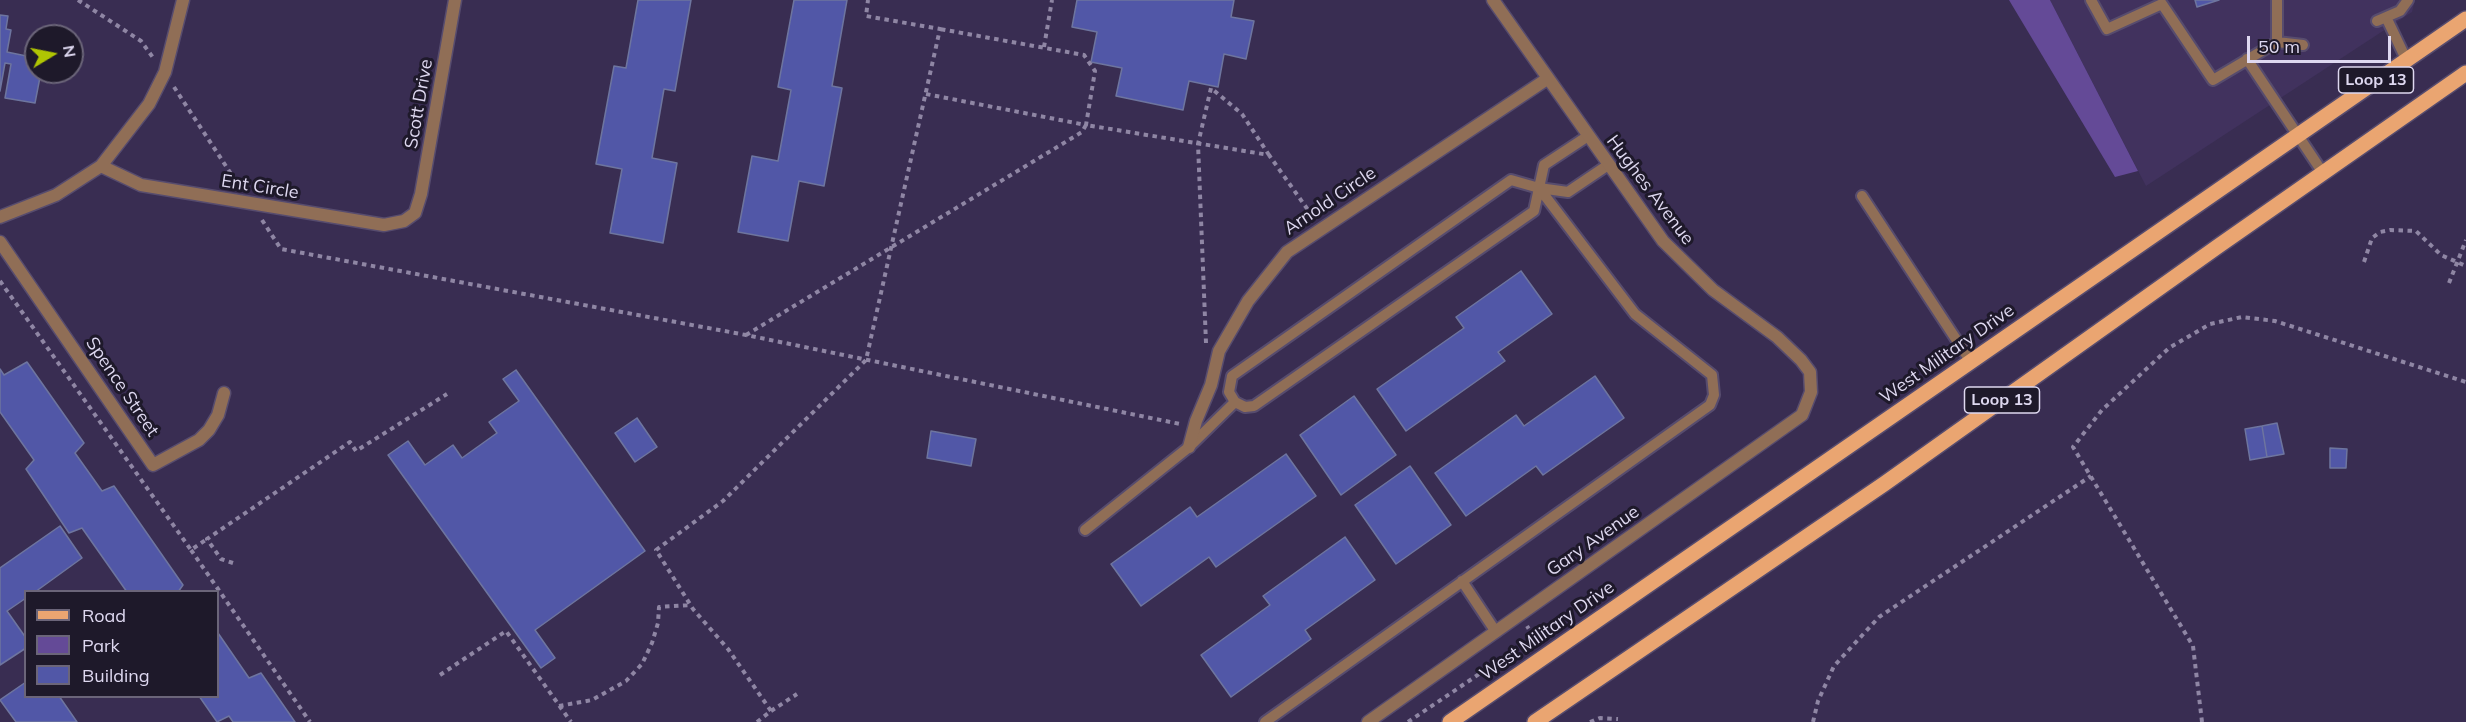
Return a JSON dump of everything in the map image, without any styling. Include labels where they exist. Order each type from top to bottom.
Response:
[{"type":"main road","name":"West Military Drive","points":[[1450,722],[2460,22],[2466,9]]},
{"type":"main road","name":"Loop 13","points":[[1535,722],[1884,484],[2466,73]]},
{"type":"street","points":[[0,217],[56,195],[101,166],[149,104],[165,72],[183,0]]},
{"type":"street","name":"Scott Drive","points":[[415,213],[421,194],[455,0]]},
{"type":"street","name":"Hughes Avenue","points":[[1492,0],[1656,232],[1687,267],[1713,290],[1777,337],[1810,372]]},
{"type":"street","name":"Arnold Circle","points":[[1189,447],[1219,351],[1248,301],[1287,252],[1321,227],[1547,79]]},
{"type":"street","name":"Ent Circle","points":[[101,166],[141,185],[384,225],[404,221],[415,213]]},
{"type":"street","name":"Spence Street","points":[[0,242],[153,465],[199,440],[209,430],[218,415],[224,393]]},
{"type":"street","name":"Gary Avenue","points":[[1368,722],[1802,415],[1811,392],[1810,372]]},
{"type":"lane","points":[[2091,0],[2107,29],[2161,2],[2212,80],[2277,42],[2303,45]]},
{"type":"lane","points":[[2277,0],[2277,42]]},
{"type":"lane","points":[[2406,59],[2382,19],[2400,11],[2408,0]]},
{"type":"lane","points":[[2247,59],[2323,173]]},
{"type":"lane","points":[[1588,136],[1545,165],[1539,188],[1534,211],[1525,218],[1254,406],[1245,407],[1235,402],[1229,392],[1232,376],[1501,184],[1511,180],[1539,188],[1568,192],[1608,165]]},
{"type":"lane","points":[[1265,722],[1710,405],[1714,395],[1712,375],[1635,314],[1539,188]]},
{"type":"lane","points":[[1862,196],[1971,362]]},
{"type":"lane","points":[[1216,366],[1225,370],[1241,370]]},
{"type":"lane","points":[[1085,530],[1189,447],[1235,402]]},
{"type":"lane","points":[[1462,581],[1496,632]]},
{"type":"path","points":[[78,0],[141,41],[165,72],[281,249],[746,335],[1180,424]]},
{"type":"path","points":[[746,335],[1082,132],[1086,125],[1095,71],[1084,55],[1044,46],[866,16],[868,0]]},
{"type":"path","points":[[1044,46],[1052,0]]},
{"type":"path","points":[[771,711],[728,649],[690,604],[656,550],[723,501],[866,360],[940,29]]},
{"type":"path","points":[[1216,366],[1206,344],[1198,144],[1211,88],[1242,114],[1321,227]]},
{"type":"path","points":[[926,94],[1086,125],[1269,155]]},
{"type":"path","points":[[2364,262],[2373,238],[2380,232],[2416,231],[2441,255],[2466,266]]},
{"type":"path","points":[[2449,283],[2466,240]]},
{"type":"path","points":[[0,281],[219,590]]},
{"type":"path","points":[[2202,722],[2193,646],[2073,447],[2094,420],[2169,348],[2210,324],[2241,317],[2275,321],[2466,382]]},
{"type":"path","points":[[191,550],[350,442],[356,451],[447,394]]},
{"type":"path","points":[[1813,722],[1818,701],[1834,666],[1879,617],[2091,476]]},
{"type":"path","points":[[207,539],[221,559],[233,563]]},
{"type":"path","points":[[219,590],[310,722]]},
{"type":"path","points":[[560,706],[592,700],[626,681],[642,664],[652,644],[658,623],[659,607],[690,604]]},
{"type":"path","points":[[440,675],[506,631],[571,722]]},
{"type":"path","points":[[1408,722],[1534,637]]},
{"type":"path","points":[[757,722],[796,694]]},
{"type":"path","points":[[1590,722],[1600,718],[1618,719]]},
{"type":"shaded area","points":[[2050,0],[2415,0],[2412,12],[2146,186]]},
{"type":"green space","points":[[2009,0],[2050,0],[2138,171],[2115,177]]},
{"type":"building","points":[[638,0],[691,0],[675,91],[664,89],[652,158],[677,163],[663,243],[610,233],[622,169],[596,164],[614,66],[626,68]]},
{"type":"building","points":[[794,0],[847,0],[832,86],[842,88],[824,186],[799,181],[788,241],[738,232],[752,156],[778,161],[791,90],[778,87]]},
{"type":"building","points":[[1077,0],[1234,0],[1231,17],[1254,21],[1246,59],[1224,54],[1218,87],[1189,81],[1183,110],[1116,96],[1122,68],[1091,62],[1097,32],[1072,27]]},
{"type":"building","points":[[2195,0],[2219,0],[2197,7]]},
{"type":"building","points":[[0,15],[8,16],[6,29],[11,30],[7,52],[24,56],[24,84],[39,84],[35,103],[5,98],[11,64],[5,63],[0,91]]},
{"type":"building","points":[[1521,271],[1552,314],[1498,352],[1505,361],[1406,431],[1377,389],[1464,328],[1456,317]]},
{"type":"building","points":[[27,362],[84,443],[75,453],[102,491],[114,486],[183,585],[179,590],[126,590],[82,528],[69,533],[26,469],[34,460],[0,412],[0,369],[4,375]]},
{"type":"building","points":[[516,370],[645,551],[535,630],[555,658],[541,668],[388,455],[408,441],[425,465],[453,445],[462,458],[497,433],[489,422],[519,401],[503,379]]},
{"type":"building","points":[[1595,376],[1624,418],[1543,475],[1536,466],[1466,516],[1435,473],[1516,415],[1524,426]]},
{"type":"building","points":[[1354,396],[1396,455],[1341,495],[1300,435]]},
{"type":"building","points":[[637,418],[657,447],[635,462],[615,433]]},
{"type":"building","points":[[2277,423],[2284,454],[2267,457],[2262,426]]},
{"type":"building","points":[[2262,426],[2267,457],[2250,460],[2245,429]]},
{"type":"building","points":[[931,431],[976,439],[971,466],[927,458]]},
{"type":"building","points":[[2330,448],[2347,449],[2346,468],[2330,468]]},
{"type":"building","points":[[1286,454],[1316,496],[1216,567],[1209,557],[1141,606],[1111,564],[1190,507],[1197,517]]},
{"type":"building","points":[[1410,466],[1451,525],[1396,564],[1355,505]]},
{"type":"building","points":[[60,526],[82,558],[38,590],[24,590],[24,599],[7,611],[24,635],[24,649],[0,665],[0,568]]},
{"type":"building","points":[[1345,537],[1375,580],[1305,630],[1311,639],[1231,697],[1201,655],[1270,605],[1263,596]]},
{"type":"building","points":[[219,634],[249,678],[261,673],[295,722],[233,722],[229,716],[217,722],[200,698],[219,698]]},
{"type":"building","points":[[24,683],[24,698],[60,698],[77,722],[16,722],[0,700]]}]
